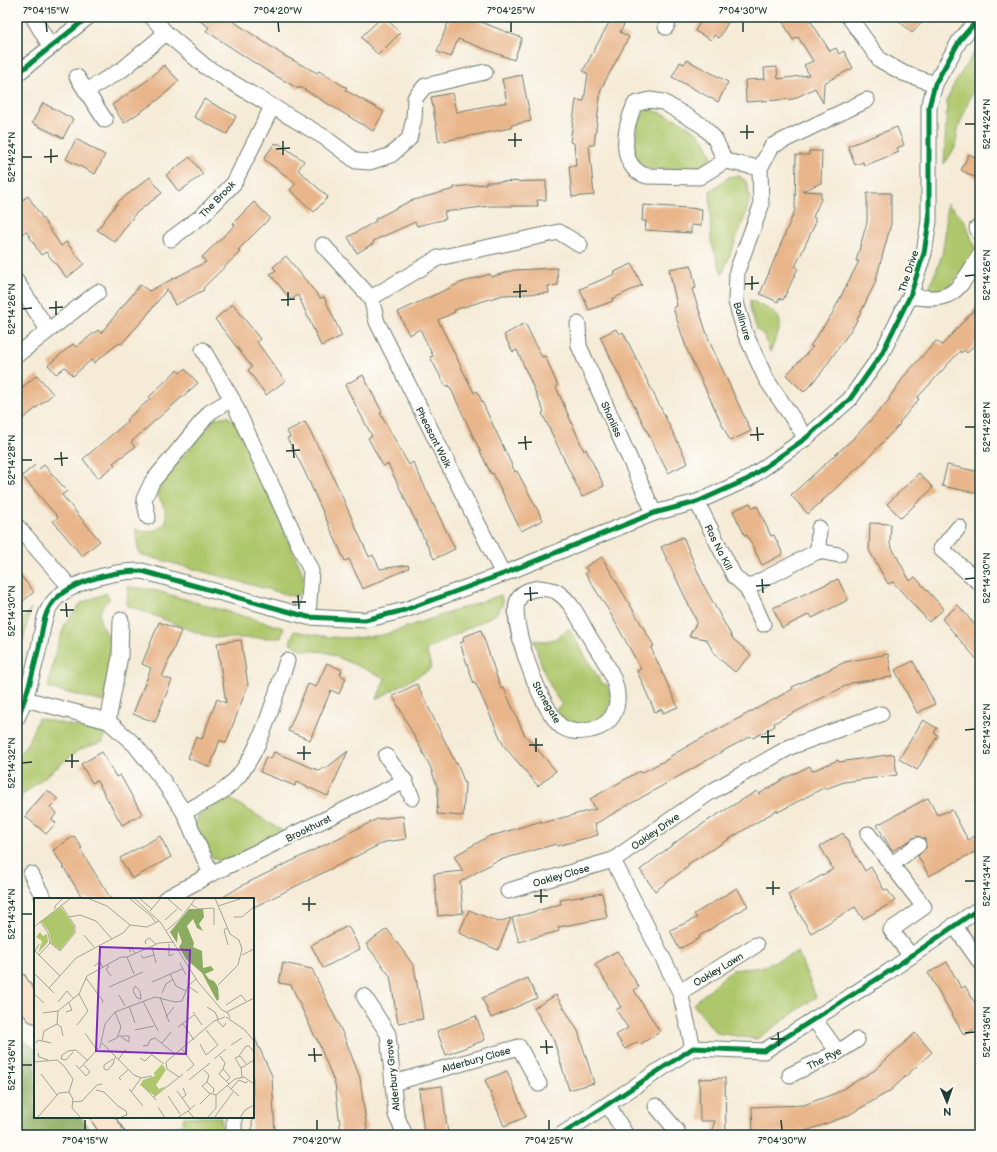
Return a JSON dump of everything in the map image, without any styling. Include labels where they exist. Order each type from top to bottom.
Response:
[{"type":"main road","points":[[17,983],[34,1010]]},
{"type":"main road","points":[[103,1118],[114,1135]]},
{"type":"street","points":[[33,17],[50,46]]},
{"type":"street","points":[[17,74],[88,17]]},
{"type":"street","points":[[152,17],[166,33],[206,67],[272,107],[324,136],[356,161],[370,162],[391,155],[409,139],[414,119],[415,98],[425,86],[485,72]]},
{"type":"street","points":[[849,17],[880,60],[903,73],[935,84]]},
{"type":"street","name":"The Drive","points":[[17,718],[25,699],[47,610],[57,598],[71,588],[95,578],[122,571],[142,571],[308,616],[365,620],[405,610],[509,572],[654,513],[697,502],[748,479],[806,438],[850,399],[881,355],[910,296],[924,253],[929,221],[929,107],[935,84],[960,40],[980,17]]},
{"type":"street","points":[[86,91],[123,70],[166,33]]},
{"type":"street","points":[[76,77],[105,120]]},
{"type":"street","points":[[725,162],[715,140],[703,126],[663,102],[650,100],[635,104],[627,121],[626,156],[630,164],[639,174],[647,176],[699,177],[725,162],[760,168],[772,146],[867,100]]},
{"type":"street","name":"The Brook","points":[[171,239],[203,215],[234,183],[272,107]]},
{"type":"street","name":"Ballinure","points":[[760,168],[761,206],[737,271],[736,302],[746,333],[766,379],[806,438]]},
{"type":"street","points":[[323,245],[371,298],[438,258],[559,232],[580,245]]},
{"type":"street","name":"The Drive","points":[[910,296],[934,298],[944,297],[957,290],[980,255]]},
{"type":"street","points":[[17,282],[48,330]]},
{"type":"street","points":[[17,355],[98,292]]},
{"type":"street","name":"Pheasant Walk","points":[[371,298],[376,322],[509,572]]},
{"type":"street","name":"Shanliss","points":[[578,324],[579,346],[654,513]]},
{"type":"street","points":[[203,350],[232,398],[311,571],[308,616]]},
{"type":"street","points":[[148,517],[144,499],[152,482],[210,412],[232,398]]},
{"type":"street","name":"Ros Na Kill","points":[[697,502],[734,576],[747,588],[763,624]]},
{"type":"street","points":[[17,526],[71,588]]},
{"type":"street","points":[[959,527],[941,549],[980,583]]},
{"type":"street","points":[[818,550],[820,528]]},
{"type":"street","points":[[747,588],[818,550],[839,556]]},
{"type":"street","points":[[509,572],[525,591]]},
{"type":"street","name":"Stonegate","points":[[540,588],[556,591],[569,603],[613,678],[617,695],[616,711],[608,722],[598,728],[578,733],[561,726],[552,715],[537,688],[519,634],[517,611],[518,599],[525,591],[540,588]]},
{"type":"street","points":[[108,721],[120,656],[121,620]]},
{"type":"street","points":[[184,812],[225,789],[245,768],[261,735],[287,661]]},
{"type":"street","points":[[25,699],[108,721],[135,745],[161,778],[184,812],[211,874]]},
{"type":"street","name":"Oakley Drive","points":[[613,860],[709,794],[790,747],[881,714]]},
{"type":"street","points":[[386,756],[405,781],[412,798]]},
{"type":"street","name":"Brookhurst","points":[[167,898],[211,874],[405,781]]},
{"type":"street","points":[[868,834],[924,907],[891,930],[911,956]]},
{"type":"street","points":[[892,864],[918,845]]},
{"type":"street","points":[[613,860],[680,992],[693,1048]]},
{"type":"street","name":"Oakley Close","points":[[508,891],[613,860]]},
{"type":"street","points":[[31,874],[43,898]]},
{"type":"street","points":[[561,1135],[693,1048],[764,1051],[911,956],[980,908]]},
{"type":"street","points":[[954,926],[980,962]]},
{"type":"street","name":"Oakley Lawn","points":[[680,992],[756,946]]},
{"type":"street","name":"Alderbury Grove","points":[[364,996],[388,1034],[396,1115],[405,1135]]},
{"type":"street","points":[[814,1019],[838,1052]]},
{"type":"street","name":"The Rye","points":[[790,1075],[838,1052],[857,1040]]},
{"type":"street","name":"Alderbury Close","points":[[392,1083],[518,1047],[539,1084]]},
{"type":"street","points":[[608,1105],[626,1135]]},
{"type":"street","points":[[656,1106],[677,1131],[676,1135]]},
{"type":"street","points":[[234,1118],[234,1135]]},
{"type":"green space","points":[[980,43],[980,83],[973,90],[958,129],[955,148],[944,164],[947,101],[953,86]]},
{"type":"green space","points":[[646,109],[659,112],[673,118],[686,124],[697,132],[708,147],[712,157],[706,165],[695,170],[644,169],[634,154],[637,125]]},
{"type":"green space","points":[[738,175],[746,181],[750,197],[746,214],[722,275],[711,241],[710,191],[729,177]]},
{"type":"green space","points":[[947,203],[965,221],[976,251],[949,288],[938,293],[929,289],[942,255]]},
{"type":"green space","points":[[750,300],[770,310],[779,318],[779,331],[770,352],[765,336],[757,330],[750,309]]},
{"type":"green space","points":[[227,416],[236,423],[303,574],[304,588],[296,597],[139,554],[135,529],[148,532],[155,530],[166,523],[166,511],[158,493],[161,481],[216,418]]},
{"type":"green space","points":[[128,587],[150,589],[284,628],[281,638],[221,638],[203,635],[127,605]]},
{"type":"green space","points":[[106,593],[110,599],[103,606],[100,613],[100,619],[112,643],[113,656],[104,702],[48,688],[55,653],[65,624],[81,603]]},
{"type":"green space","points":[[501,595],[503,604],[496,614],[426,650],[432,668],[377,699],[385,678],[326,652],[303,650],[290,643],[294,631],[329,637],[354,638],[383,635]]},
{"type":"green space","points":[[31,609],[17,662],[17,626]]},
{"type":"green space","points":[[569,628],[601,683],[607,685],[609,691],[610,705],[599,722],[574,724],[565,720],[560,715],[556,709],[562,705],[545,674],[539,657],[534,640],[545,641],[553,639],[561,635]]},
{"type":"green space","points":[[38,718],[106,733],[103,742],[80,749],[21,796],[17,844],[17,759],[28,742]]},
{"type":"green space","points":[[227,797],[283,831],[229,860],[219,861],[212,857],[195,825],[198,816]]},
{"type":"green space","points":[[798,952],[816,997],[757,1039],[716,1033],[693,1004],[732,970],[761,967]]},
{"type":"green space","points":[[17,1035],[34,1048],[34,1118],[82,1118],[92,1135],[17,1135]]},
{"type":"green space","points":[[184,1118],[221,1118],[222,1135],[156,1134],[182,1125]]},
{"type":"building","points":[[194,17],[227,17],[283,55],[317,73],[319,71],[347,88],[345,90],[384,112],[373,131],[300,87],[299,89],[267,71],[206,31],[209,27]]},
{"type":"building","points":[[382,17],[385,17],[400,33],[378,55],[361,37]]},
{"type":"building","points":[[450,17],[468,17],[522,38],[514,60],[458,39],[451,57],[437,52]]},
{"type":"building","points":[[612,17],[628,17],[620,32],[629,37],[601,89],[594,145],[589,145],[594,195],[572,197],[569,166],[576,166],[574,143],[570,142],[576,100],[584,101],[588,74],[583,71]]},
{"type":"building","points":[[703,17],[731,17],[719,38],[714,35],[711,40],[695,31]]},
{"type":"building","points":[[780,17],[808,17],[830,51],[836,48],[839,54],[844,51],[853,68],[824,83],[823,103],[815,88],[793,99],[746,102],[745,80],[765,79],[764,68],[777,67],[778,79],[809,75],[804,65],[813,61],[798,37],[793,40]]},
{"type":"building","points":[[895,17],[927,17],[912,33]]},
{"type":"building","points":[[687,60],[728,82],[718,102],[672,77],[680,62],[684,64]]},
{"type":"building","points":[[164,65],[179,81],[158,100],[124,123],[112,105],[148,80]]},
{"type":"building","points":[[522,75],[531,121],[511,125],[511,128],[439,142],[431,97],[452,93],[456,112],[507,102],[502,79]]},
{"type":"building","points":[[204,99],[236,116],[227,134],[194,117]]},
{"type":"building","points":[[43,103],[73,119],[63,138],[32,123]]},
{"type":"building","points":[[897,127],[904,145],[897,148],[899,152],[864,166],[863,162],[855,165],[848,146]]},
{"type":"building","points":[[76,139],[105,155],[95,174],[66,159]]},
{"type":"building","points":[[275,143],[277,145],[278,143],[304,161],[298,170],[328,197],[314,212],[290,190],[296,183],[264,158]]},
{"type":"building","points":[[809,151],[822,151],[821,183],[802,191],[821,192],[821,199],[813,217],[815,218],[815,224],[795,267],[798,268],[783,300],[779,298],[778,302],[760,294],[795,210],[796,155],[809,155]]},
{"type":"building","points":[[969,154],[980,160],[980,180],[961,170]]},
{"type":"building","points":[[190,157],[203,174],[179,192],[166,175]]},
{"type":"building","points":[[150,177],[162,193],[135,214],[115,242],[97,230],[119,201]]},
{"type":"building","points":[[546,181],[546,200],[537,200],[538,206],[490,206],[444,212],[446,219],[417,226],[415,222],[373,241],[374,243],[357,253],[348,237],[376,221],[375,219],[410,201],[454,189],[454,187],[486,184],[486,182]]},
{"type":"building","points":[[867,193],[891,193],[891,224],[875,283],[855,324],[821,373],[804,392],[786,375],[813,347],[810,346],[832,314],[859,261],[856,261],[867,222]]},
{"type":"building","points":[[28,196],[61,246],[66,242],[84,264],[67,278],[46,252],[41,255],[26,231],[17,238],[17,204]]},
{"type":"building","points":[[254,202],[270,218],[238,250],[240,252],[203,288],[204,290],[175,305],[167,289],[144,319],[121,344],[119,343],[94,363],[91,360],[73,376],[65,367],[56,374],[48,365],[73,344],[76,347],[98,330],[101,333],[140,285],[149,291],[206,262],[202,257],[235,225],[233,223]]},
{"type":"building","points":[[643,205],[702,209],[701,226],[691,225],[691,233],[645,230],[646,221],[642,221]]},
{"type":"building","points":[[286,256],[320,298],[324,297],[342,336],[321,346],[298,295],[291,300],[270,274],[276,270],[273,267]]},
{"type":"building","points":[[632,264],[642,285],[612,299],[613,301],[589,310],[580,289],[615,274],[614,272]]},
{"type":"building","points":[[691,265],[696,288],[692,289],[710,343],[751,431],[730,441],[687,350],[673,308],[677,306],[669,269]]},
{"type":"building","points":[[557,268],[558,285],[548,286],[549,293],[503,295],[454,310],[455,312],[438,320],[474,393],[477,391],[515,472],[517,471],[543,520],[521,531],[493,473],[491,474],[449,385],[446,387],[430,357],[433,356],[420,329],[409,335],[398,312],[460,283],[490,274],[491,277],[514,270]]},
{"type":"building","points":[[980,303],[980,338],[967,353],[964,350],[961,353],[960,351],[917,398],[919,399],[899,423],[900,424],[864,462],[808,514],[791,495],[856,436],[890,399],[889,398],[906,374],[936,341],[942,345]]},
{"type":"building","points":[[233,304],[260,339],[257,342],[285,381],[266,395],[248,370],[252,367],[215,319]]},
{"type":"building","points":[[525,323],[542,357],[545,356],[558,386],[556,387],[584,451],[586,449],[604,486],[582,497],[542,413],[544,412],[517,350],[513,352],[504,335]]},
{"type":"building","points":[[616,329],[619,334],[623,332],[688,463],[668,473],[600,337]]},
{"type":"building","points":[[185,369],[198,383],[131,442],[135,447],[113,463],[115,465],[98,478],[83,459],[127,422],[126,420],[150,399],[149,397],[177,370],[180,373]]},
{"type":"building","points":[[37,375],[53,394],[17,424],[17,392]]},
{"type":"building","points":[[363,375],[382,412],[380,413],[409,465],[413,462],[455,549],[434,559],[388,464],[383,466],[368,438],[372,436],[345,385]]},
{"type":"building","points":[[305,422],[328,465],[369,557],[373,555],[380,569],[408,565],[409,568],[363,589],[349,559],[345,561],[303,468],[287,438],[290,437],[287,431]]},
{"type":"building","points":[[35,465],[39,469],[44,465],[67,491],[62,495],[100,541],[82,556],[53,521],[58,517],[22,476]]},
{"type":"building","points":[[947,465],[980,472],[980,494],[942,486]]},
{"type":"building","points":[[919,473],[933,488],[901,518],[887,504]]},
{"type":"building","points":[[750,503],[753,508],[757,506],[771,536],[774,535],[783,554],[762,565],[747,535],[745,536],[733,511]]},
{"type":"building","points":[[870,523],[891,524],[890,544],[910,581],[915,577],[944,609],[929,622],[893,582],[888,584],[869,550]]},
{"type":"building","points":[[683,537],[704,586],[733,639],[751,655],[735,672],[716,656],[706,639],[689,636],[697,622],[661,547]]},
{"type":"building","points":[[602,557],[654,646],[651,648],[678,707],[663,713],[662,709],[655,712],[637,671],[641,669],[609,611],[585,573],[588,572],[585,567]]},
{"type":"building","points":[[17,571],[34,592],[17,606]]},
{"type":"building","points":[[838,579],[848,600],[812,618],[810,614],[782,628],[773,608]]},
{"type":"building","points":[[958,605],[980,631],[980,663],[942,619]]},
{"type":"building","points":[[159,622],[181,631],[162,677],[172,680],[155,722],[133,714],[151,668],[142,664]]},
{"type":"building","points":[[481,630],[501,689],[504,688],[524,734],[556,771],[538,786],[504,746],[476,684],[474,684],[460,643],[464,641],[463,637]]},
{"type":"building","points":[[241,640],[248,685],[226,743],[220,740],[210,767],[188,758],[196,737],[202,739],[217,699],[226,703],[217,643]]},
{"type":"building","points":[[888,654],[892,677],[851,683],[774,723],[775,726],[753,738],[751,736],[725,750],[595,824],[598,835],[557,846],[556,844],[496,861],[460,882],[463,913],[438,916],[434,874],[463,871],[454,856],[491,835],[542,821],[542,823],[596,809],[590,799],[640,771],[641,773],[670,758],[669,757],[693,743],[793,689],[792,687],[845,662]]},
{"type":"building","points":[[913,661],[935,704],[917,713],[895,670]]},
{"type":"building","points":[[327,663],[342,670],[340,675],[346,678],[339,694],[331,690],[310,740],[288,731],[308,684],[316,687]]},
{"type":"building","points":[[417,684],[456,764],[457,763],[465,784],[463,816],[437,814],[438,789],[430,766],[393,696]]},
{"type":"building","points":[[923,720],[937,728],[934,733],[938,735],[917,770],[899,759]]},
{"type":"building","points":[[348,751],[328,796],[296,782],[295,786],[260,772],[266,757],[271,759],[274,752],[320,771],[322,767],[325,769]]},
{"type":"building","points":[[102,752],[116,777],[120,775],[142,814],[122,825],[97,781],[92,783],[81,764]]},
{"type":"building","points":[[894,754],[897,775],[844,782],[825,789],[825,787],[778,812],[777,810],[688,864],[689,866],[655,891],[640,870],[680,839],[715,816],[757,791],[759,794],[785,778],[810,766],[812,771],[838,760],[839,762]]},
{"type":"building","points":[[47,790],[58,799],[50,807],[57,813],[52,819],[56,823],[46,834],[25,816]]},
{"type":"building","points":[[928,798],[937,815],[952,810],[968,840],[980,833],[980,849],[929,876],[918,856],[926,848],[925,839],[917,836],[892,851],[877,825]]},
{"type":"building","points":[[403,816],[406,839],[385,842],[254,907],[254,898],[222,898],[243,885],[377,819]]},
{"type":"building","points":[[843,833],[865,871],[871,867],[884,890],[887,889],[895,901],[863,919],[855,907],[811,933],[788,895],[833,869],[820,846]]},
{"type":"building","points":[[74,836],[82,848],[80,849],[110,898],[82,898],[53,850]]},
{"type":"building","points":[[160,836],[171,857],[132,879],[120,858]]},
{"type":"building","points":[[737,888],[748,906],[699,936],[700,938],[679,949],[670,930],[697,918],[694,914]]},
{"type":"building","points":[[602,893],[607,918],[558,927],[559,931],[519,942],[512,918],[561,904],[560,900]]},
{"type":"building","points":[[469,910],[498,922],[511,918],[498,950],[459,933]]},
{"type":"building","points":[[348,926],[360,949],[323,968],[311,945]]},
{"type":"building","points":[[387,929],[414,966],[423,1019],[398,1023],[390,976],[366,944]]},
{"type":"building","points":[[617,951],[639,987],[634,990],[660,1032],[639,1045],[637,1042],[625,1049],[616,1035],[628,1028],[616,1010],[621,1007],[595,964]]},
{"type":"building","points":[[947,962],[961,988],[965,986],[980,1012],[980,1026],[964,1035],[928,973]]},
{"type":"building","points":[[283,963],[312,969],[344,1036],[360,1078],[367,1130],[341,1133],[335,1084],[317,1039],[291,985],[279,983]]},
{"type":"building","points":[[528,978],[537,998],[491,1018],[482,998]]},
{"type":"building","points":[[556,995],[578,1031],[594,1083],[569,1090],[554,1041],[534,1008]]},
{"type":"building","points":[[476,1016],[485,1040],[446,1055],[437,1031]]},
{"type":"building","points":[[915,1033],[932,1052],[890,1091],[847,1116],[809,1130],[753,1133],[752,1107],[804,1105],[836,1093],[875,1070]]},
{"type":"building","points":[[254,1036],[272,1076],[275,1135],[252,1135],[252,1118],[254,1118]]},
{"type":"building","points":[[507,1071],[526,1117],[504,1126],[485,1080]]},
{"type":"building","points":[[725,1078],[726,1135],[710,1135],[715,1121],[700,1121],[699,1079]]},
{"type":"building","points":[[442,1086],[448,1135],[424,1135],[419,1089]]},
{"type":"cycle path","points":[[17,74],[88,17]]},
{"type":"cycle path","points":[[17,718],[30,681],[48,610],[55,600],[64,592],[89,580],[117,573],[142,571],[308,617],[365,620],[405,610],[503,574],[654,513],[697,502],[748,479],[806,438],[850,399],[881,355],[910,296],[924,253],[929,221],[929,107],[935,84],[960,40],[980,17]]},
{"type":"cycle path","points":[[561,1135],[693,1048],[764,1051],[888,972],[980,908]]}]
